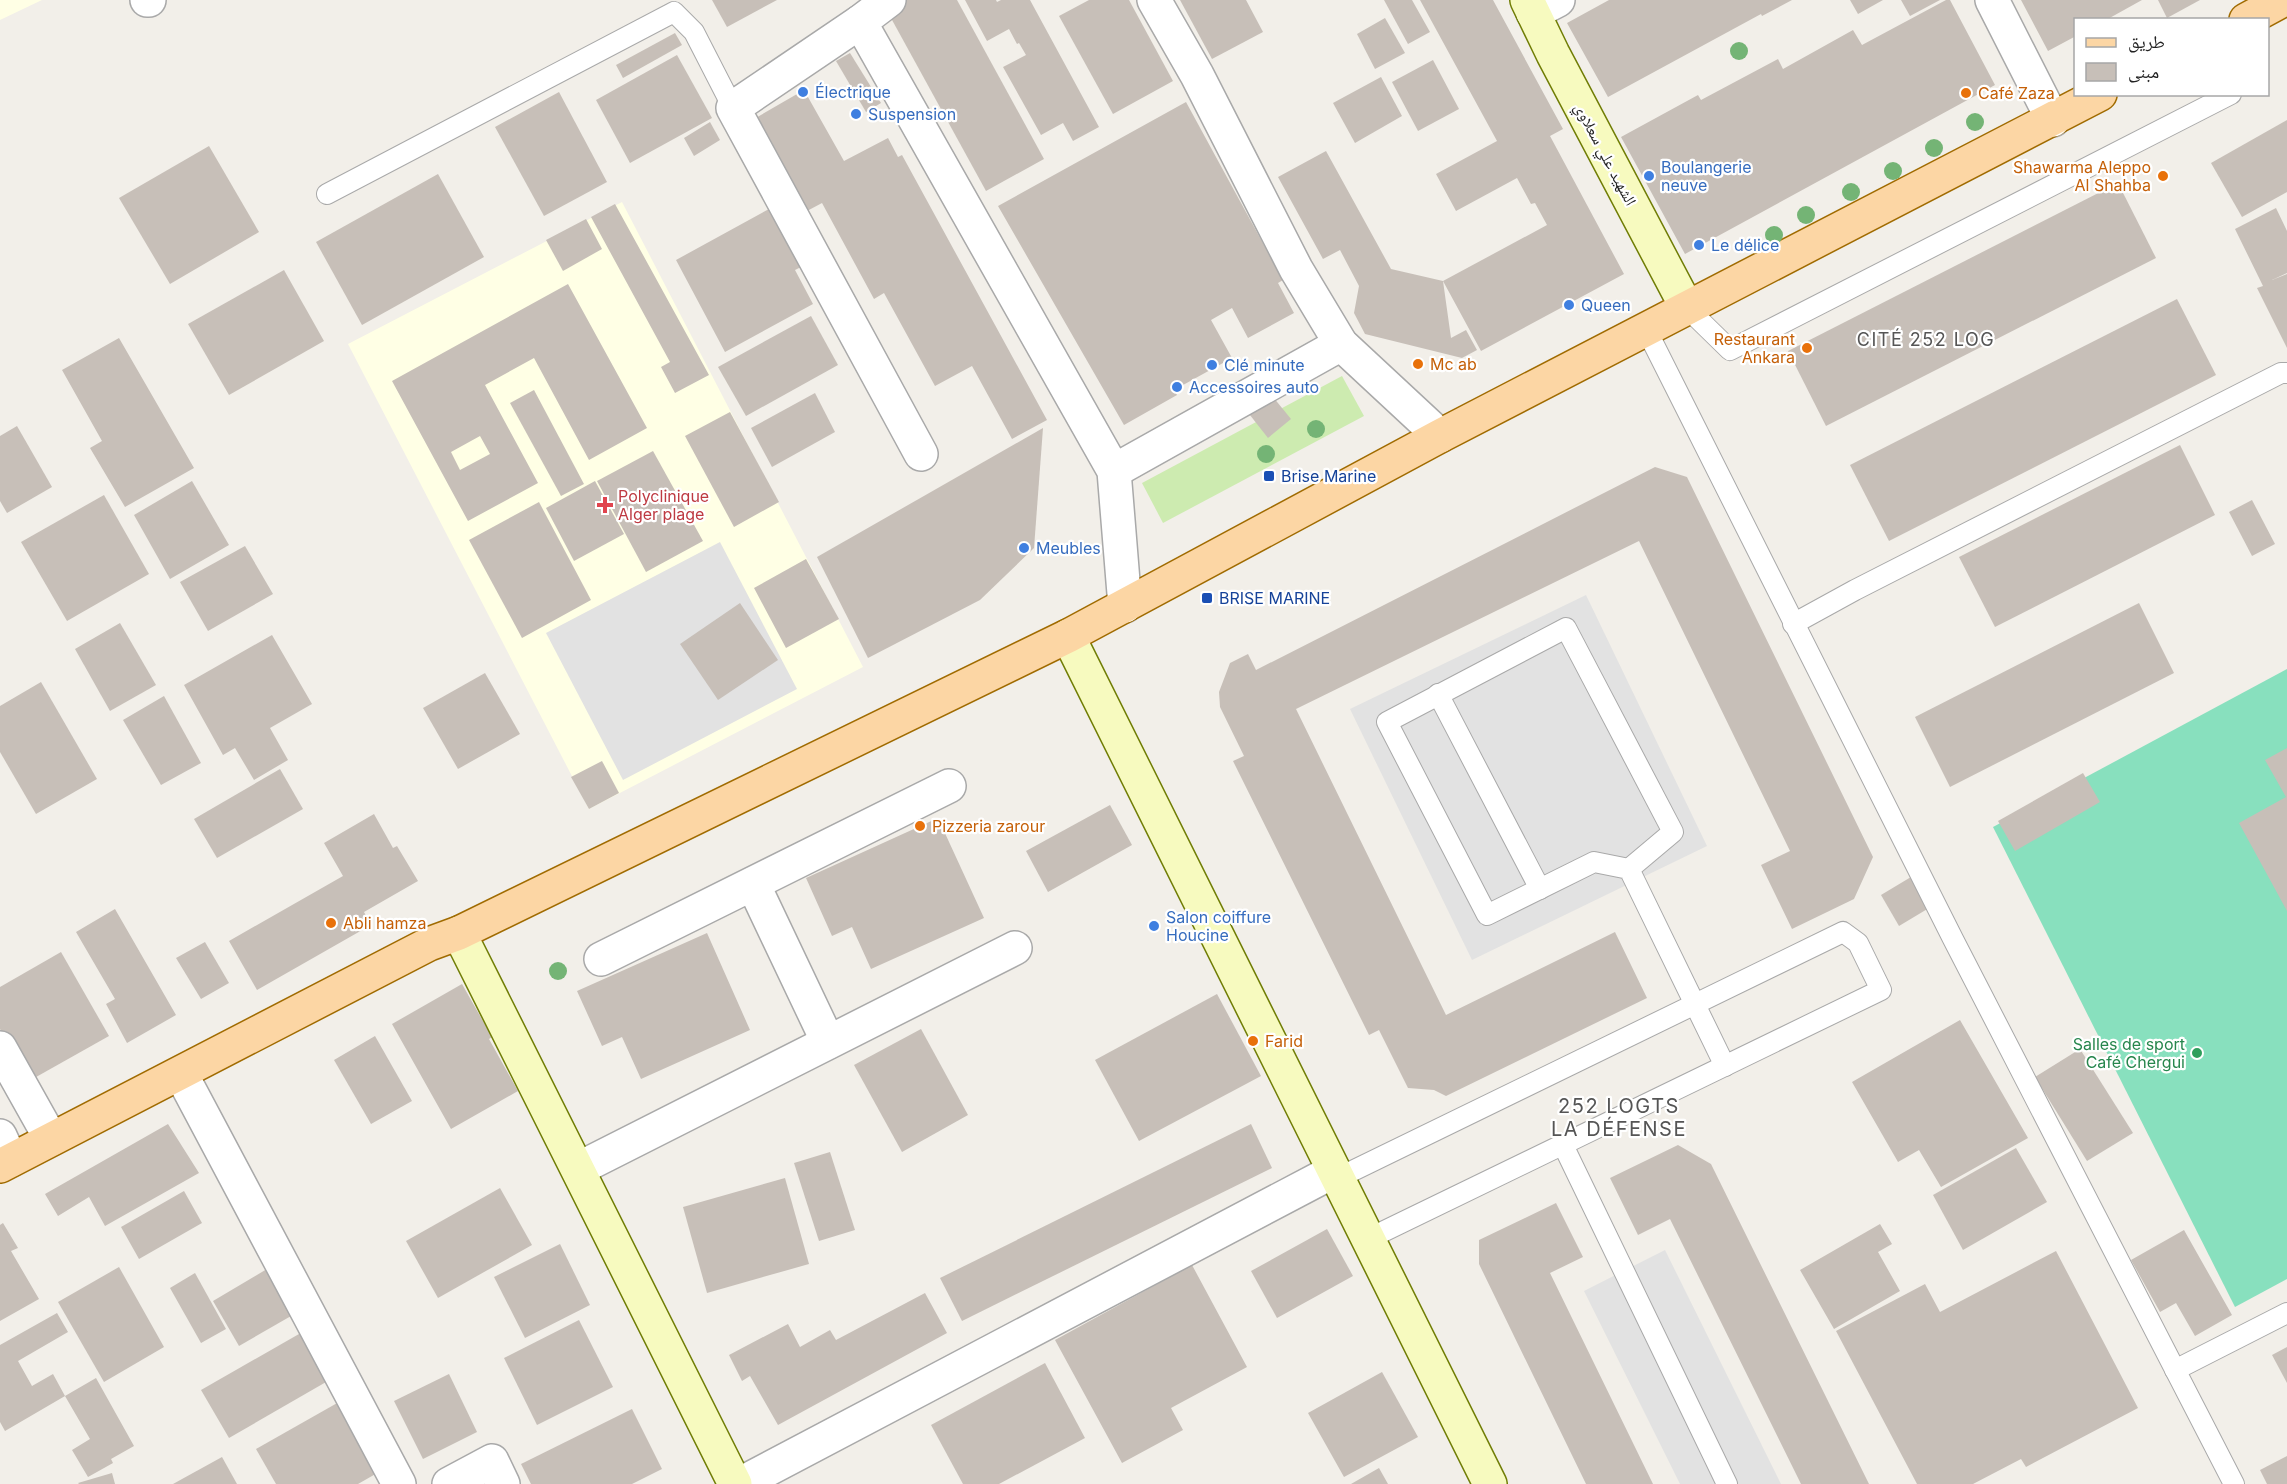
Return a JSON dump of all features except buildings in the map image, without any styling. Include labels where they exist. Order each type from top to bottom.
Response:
[{"type":"main road","points":[[2251,18],[2283,0]]},
{"type":"main road","name":"الشهيد علي سعلاوي","points":[[1539,4],[1687,308]]},
{"type":"main road","points":[[4,1154],[51,1139],[181,1074],[429,944],[459,933],[1068,636],[1440,436],[2096,96]]},
{"type":"main road","points":[[1068,636],[1490,1484]]},
{"type":"main road","points":[[459,933],[735,1484]]},
{"type":"street","points":[[889,0],[733,108],[921,454]]},
{"type":"street","points":[[1154,0],[1197,75],[1296,269],[1341,344],[1440,436]]},
{"type":"street","points":[[1992,0],[2053,120]]},
{"type":"street","points":[[860,22],[1114,471],[1125,606]]},
{"type":"street","points":[[1114,471],[1341,344]]},
{"type":"street","points":[[601,959],[949,786]]},
{"type":"street","points":[[753,884],[828,1042]]},
{"type":"street","points":[[578,1169],[1015,948]]},
{"type":"street","points":[[0,1048],[51,1139]]},
{"type":"street","points":[[181,1074],[399,1484]]},
{"type":"street","points":[[740,1484],[1336,1175]]},
{"type":"street","points":[[449,1484],[492,1461],[503,1484]]},
{"type":"lane","points":[[327,194],[674,12],[694,32],[733,108]]},
{"type":"lane","points":[[1687,308],[1730,350],[2227,96]]},
{"type":"lane","points":[[1646,329],[1953,939],[2234,1484]]},
{"type":"lane","points":[[1793,624],[1866,584],[2281,373],[2287,373]]},
{"type":"lane","points":[[1566,627],[1673,832],[1629,869],[1594,862],[1487,915],[1387,722],[1566,627]]},
{"type":"lane","points":[[1438,694],[1540,889]]},
{"type":"lane","points":[[1629,869],[1725,1066]]},
{"type":"lane","points":[[1336,1175],[1843,932],[1858,943],[1863,952],[1881,990],[1368,1239]]},
{"type":"lane","points":[[1563,1145],[1727,1484]]},
{"type":"lane","points":[[2175,1370],[2287,1313]]},
{"type":"shaded area","points":[[0,0],[42,0],[0,20]]},
{"type":"shaded area","name":"Polyclinique Alger plage","points":[[622,202],[863,667],[589,809],[348,344]]},
{"type":"shaded area","points":[[720,542],[797,689],[623,780],[546,633]]},
{"type":"shaded area","points":[[1586,595],[1707,846],[1472,960],[1350,709]]},
{"type":"shaded area","points":[[1665,1250],[1781,1484],[1680,1484],[1584,1291]]},
{"type":"green space","points":[[1342,376],[1364,416],[1163,523],[1142,483]]},
{"type":"green space","name":"Salles de sport Café Chergui","points":[[2287,669],[2287,1279],[2235,1307],[1993,827]]},
{"type":"place","name":"Électrique","points":[[803,92]]},
{"type":"place","name":"Café Zaza","points":[[1966,93]]},
{"type":"place","name":"Suspension","points":[[856,114]]},
{"type":"place","name":"Boulangerie neuve","points":[[1649,176]]},
{"type":"place","name":"Shawarma Aleppo Al Shahba","points":[[2163,176]]},
{"type":"place","name":"Le délice","points":[[1699,245]]},
{"type":"place","name":"Queen","points":[[1569,305]]},
{"type":"place","name":"Restaurant Ankara","points":[[1807,348]]},
{"type":"place","name":"Mc ab","points":[[1418,364]]},
{"type":"place","name":"Clé minute","points":[[1212,365]]},
{"type":"place","name":"Accessoires auto","points":[[1177,387]]},
{"type":"place","name":"Brise Marine","points":[[1269,476]]},
{"type":"place","name":"Polyclinique Alger plage","points":[[605,505]]},
{"type":"place","name":"Meubles","points":[[1024,548]]},
{"type":"place","name":"BRISE MARINE","points":[[1207,598]]},
{"type":"place","name":"Pizzeria zarour","points":[[920,826]]},
{"type":"place","name":"Abli hamza","points":[[331,923]]},
{"type":"place","name":"Salon coiffure Houcine","points":[[1154,926]]},
{"type":"place","name":"Farid","points":[[1253,1041]]},
{"type":"place","name":"Salles de sport Café Chergui","points":[[2197,1053]]},
{"type":"district","name":"CITÉ 252 LOG","points":[[1926,340]]},
{"type":"district","name":"252 LOGTS LA DÉFENSE","points":[[1619,1118]]}]
